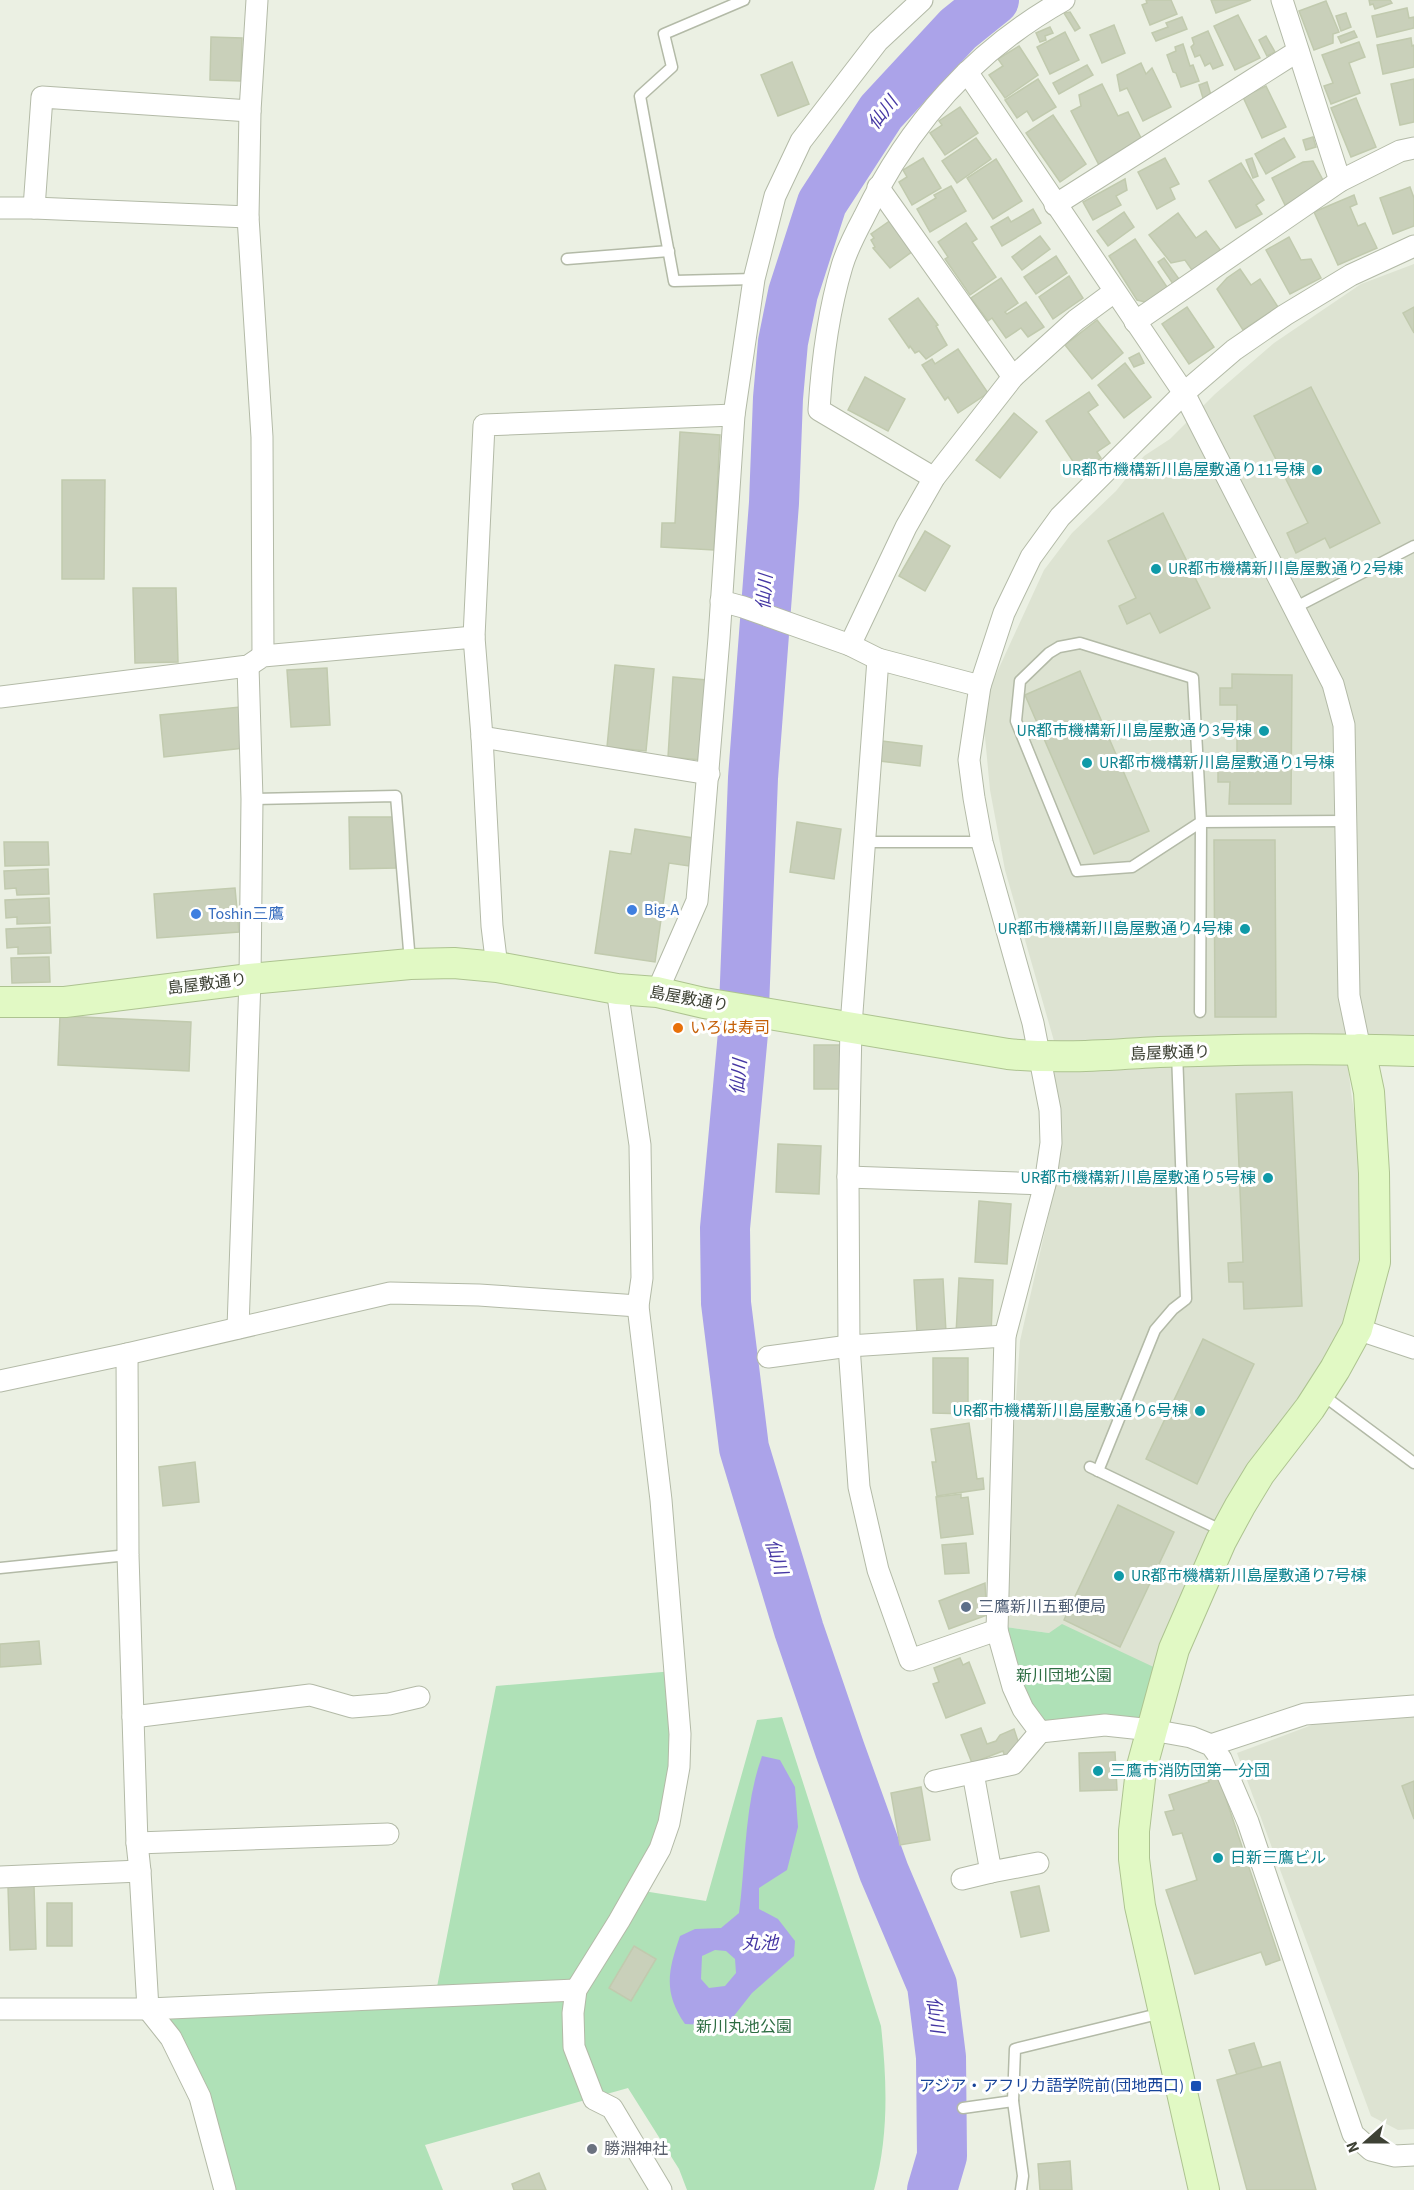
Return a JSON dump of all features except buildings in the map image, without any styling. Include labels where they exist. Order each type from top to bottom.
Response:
[{"type":"street","points":[[238,1328],[250,979],[255,661],[262,437],[248,217],[250,111],[257,0]]},
{"type":"street","points":[[657,992],[697,901],[734,415],[754,279],[776,196],[801,141],[878,40],[922,0]]},
{"type":"street","points":[[934,478],[819,410],[823,352],[842,264],[878,187],[900,152],[934,106],[967,72],[1034,17],[1064,0]]},
{"type":"street","points":[[1282,0],[1340,181]]},
{"type":"street","points":[[1055,205],[1298,51]]},
{"type":"street","points":[[967,72],[1184,393],[1333,684],[1344,725],[1349,996],[1369,1092],[1374,1173],[1375,1262],[1357,1329],[1320,1393],[1260,1473],[1226,1532],[1186,1618],[1174,1649],[1141,1770],[1134,1831],[1134,1859],[1140,1906],[1204,2190]]},
{"type":"street","points":[[34,208],[42,97],[250,111]]},
{"type":"street","points":[[1135,322],[1340,181],[1400,152],[1414,148]]},
{"type":"street","points":[[878,187],[1013,376]]},
{"type":"street","points":[[0,208],[248,217]]},
{"type":"street","points":[[1040,1732],[1020,1702],[997,1629],[1005,1336],[1045,1184],[1051,1143],[1050,1110],[1033,1023],[982,842],[974,798],[969,760],[980,686],[1004,614],[1031,557],[1060,517],[1184,393],[1234,350],[1285,315],[1351,275],[1414,246]]},
{"type":"street","points":[[850,645],[906,527],[934,478],[1013,376],[1076,320],[1114,292]]},
{"type":"street","points":[[497,967],[492,926],[474,637],[484,424],[734,415]]},
{"type":"street","points":[[721,601],[850,645],[878,659],[980,686]]},
{"type":"street","points":[[0,698],[255,661],[474,637]]},
{"type":"street","points":[[878,659],[851,1026],[848,1178],[849,1346],[859,1487],[878,1570],[910,1660],[997,1629]]},
{"type":"street","points":[[482,737],[708,774]]},
{"type":"street","name":"島屋敷通り","points":[[0,1002],[66,1002],[250,979],[410,964],[454,963],[497,967],[617,988],[657,992],[704,1003],[1008,1054],[1040,1057],[1071,1058],[1308,1048],[1414,1051]]},
{"type":"street","points":[[617,988],[640,1144],[642,1278],[638,1306],[661,1500],[680,1734],[679,1767],[669,1823],[660,1850],[619,1922],[576,1990],[573,2013],[574,2047],[594,2099],[612,2108],[661,2190]]},
{"type":"street","points":[[848,1178],[1045,1184]]},
{"type":"street","points":[[0,1381],[390,1293],[480,1295],[638,1306]]},
{"type":"street","points":[[1357,1329],[1414,1348]]},
{"type":"street","points":[[768,1357],[849,1346],[1005,1336]]},
{"type":"street","points":[[127,1354],[128,1555],[137,1843],[148,2009],[171,2038],[200,2097],[225,2190]]},
{"type":"street","points":[[133,1717],[310,1695],[352,1707],[389,1704],[419,1697]]},
{"type":"street","points":[[1210,1745],[1305,1714],[1414,1706]]},
{"type":"street","points":[[935,1781],[1013,1764],[1040,1732],[1105,1725],[1191,1737],[1210,1745],[1221,1759],[1248,1822],[1353,2134],[1371,2150],[1395,2156],[1414,2155]]},
{"type":"street","points":[[974,1773],[991,1872]]},
{"type":"street","points":[[137,1843],[388,1834]]},
{"type":"street","points":[[962,1879],[1038,1863]]},
{"type":"street","points":[[0,1877],[140,1871]]},
{"type":"street","points":[[0,2009],[148,2009],[576,1990]]},
{"type":"lane","points":[[744,0],[663,34],[672,67],[640,96],[674,281],[754,279]]},
{"type":"lane","points":[[567,259],[669,251]]},
{"type":"lane","points":[[1294,608],[1414,546]]},
{"type":"lane","points":[[1200,1012],[1201,822],[1193,678],[1080,643],[1059,647],[1049,653],[1020,681],[1016,721],[1077,871],[1132,867],[1201,822],[1346,821]]},
{"type":"lane","points":[[252,799],[396,796],[410,964]]},
{"type":"lane","points":[[865,842],[982,842]]},
{"type":"lane","points":[[1178,1052],[1186,1299],[1173,1309],[1155,1330],[1094,1469],[1226,1532]]},
{"type":"lane","points":[[1320,1393],[1414,1463]]},
{"type":"lane","points":[[0,1568],[128,1555]]},
{"type":"lane","points":[[1021,2190],[1023,2176],[1013,2101],[1015,2049],[1163,2013]]},
{"type":"lane","points":[[963,2108],[1013,2101]]},
{"type":"shaded area","points":[[1414,264],[1414,1038],[1344,1035],[1364,1170],[1368,1265],[1345,1341],[1160,1670],[1049,1633],[1006,1627],[1013,1440],[1020,1341],[1055,1187],[1054,1041],[1005,870],[990,790],[982,705],[1044,570],[1072,533],[1116,491],[1144,456],[1170,439],[1215,394],[1274,343],[1361,284]]},
{"type":"shaded area","points":[[1414,1713],[1414,2129],[1398,2130],[1371,2116],[1237,1753],[1317,1723]]},
{"type":"green space","name":"新川団地公園","points":[[1062,1624],[1160,1670],[1144,1722],[1039,1724],[1027,1706],[1006,1627],[1049,1633]]},
{"type":"green space","name":"新川丸池公園","points":[[674,1671],[679,1767],[637,1890],[706,1901],[757,1720],[782,1717],[881,2026],[885,2067],[885,2108],[882,2149],[874,2190],[687,2190],[679,2169],[628,2088],[425,2145],[443,2190],[225,2190],[212,2140],[148,2009],[435,1997],[496,1686]]},
{"type":"water","name":"丸池","points":[[762,1756],[780,1760],[795,1787],[798,1827],[787,1870],[759,1888],[759,1909],[778,1919],[795,1941],[794,1956],[752,1993],[726,2026],[685,2024],[673,2002],[671,1991],[671,1971],[676,1949],[680,1936],[695,1929],[721,1928],[739,1913],[749,1814]],"holes":[[[715,1950],[726,1951],[735,1959],[736,1973],[725,1986],[709,1988],[701,1979],[702,1956]]]},
{"type":"waterway","name":"仙川","points":[[932,2190],[942,2156],[941,2057],[932,1985],[884,1872],[840,1750],[799,1630],[744,1448],[726,1303],[725,1228],[743,1033],[753,778],[774,503],[778,398],[783,342],[793,293],[822,203],[881,112],[958,29],[994,0]]},
{"type":"place","name":"UR都市機構新川島屋敷通り11号棟","points":[[1317,470]]},
{"type":"place","name":"UR都市機構新川島屋敷通り2号棟","points":[[1156,569]]},
{"type":"place","name":"UR都市機構新川島屋敷通り3号棟","points":[[1264,731]]},
{"type":"place","name":"UR都市機構新川島屋敷通り1号棟","points":[[1087,763]]},
{"type":"place","name":"Big-A","points":[[632,910]]},
{"type":"place","name":"Toshin三鷹","points":[[196,914]]},
{"type":"place","name":"UR都市機構新川島屋敷通り4号棟","points":[[1245,929]]},
{"type":"place","name":"いろは寿司","points":[[678,1028]]},
{"type":"place","name":"UR都市機構新川島屋敷通り5号棟","points":[[1268,1178]]},
{"type":"place","name":"UR都市機構新川島屋敷通り6号棟","points":[[1200,1411]]},
{"type":"place","name":"UR都市機構新川島屋敷通り7号棟","points":[[1119,1576]]},
{"type":"place","name":"三鷹新川五郵便局","points":[[966,1607]]},
{"type":"place","name":"三鷹市消防団第一分団","points":[[1098,1771]]},
{"type":"place","name":"日新三鷹ビル","points":[[1218,1858]]},
{"type":"place","name":"アジア・アフリカ語学院前(団地西口)","points":[[1196,2086]]},
{"type":"place","name":"勝淵神社","points":[[592,2149]]}]
